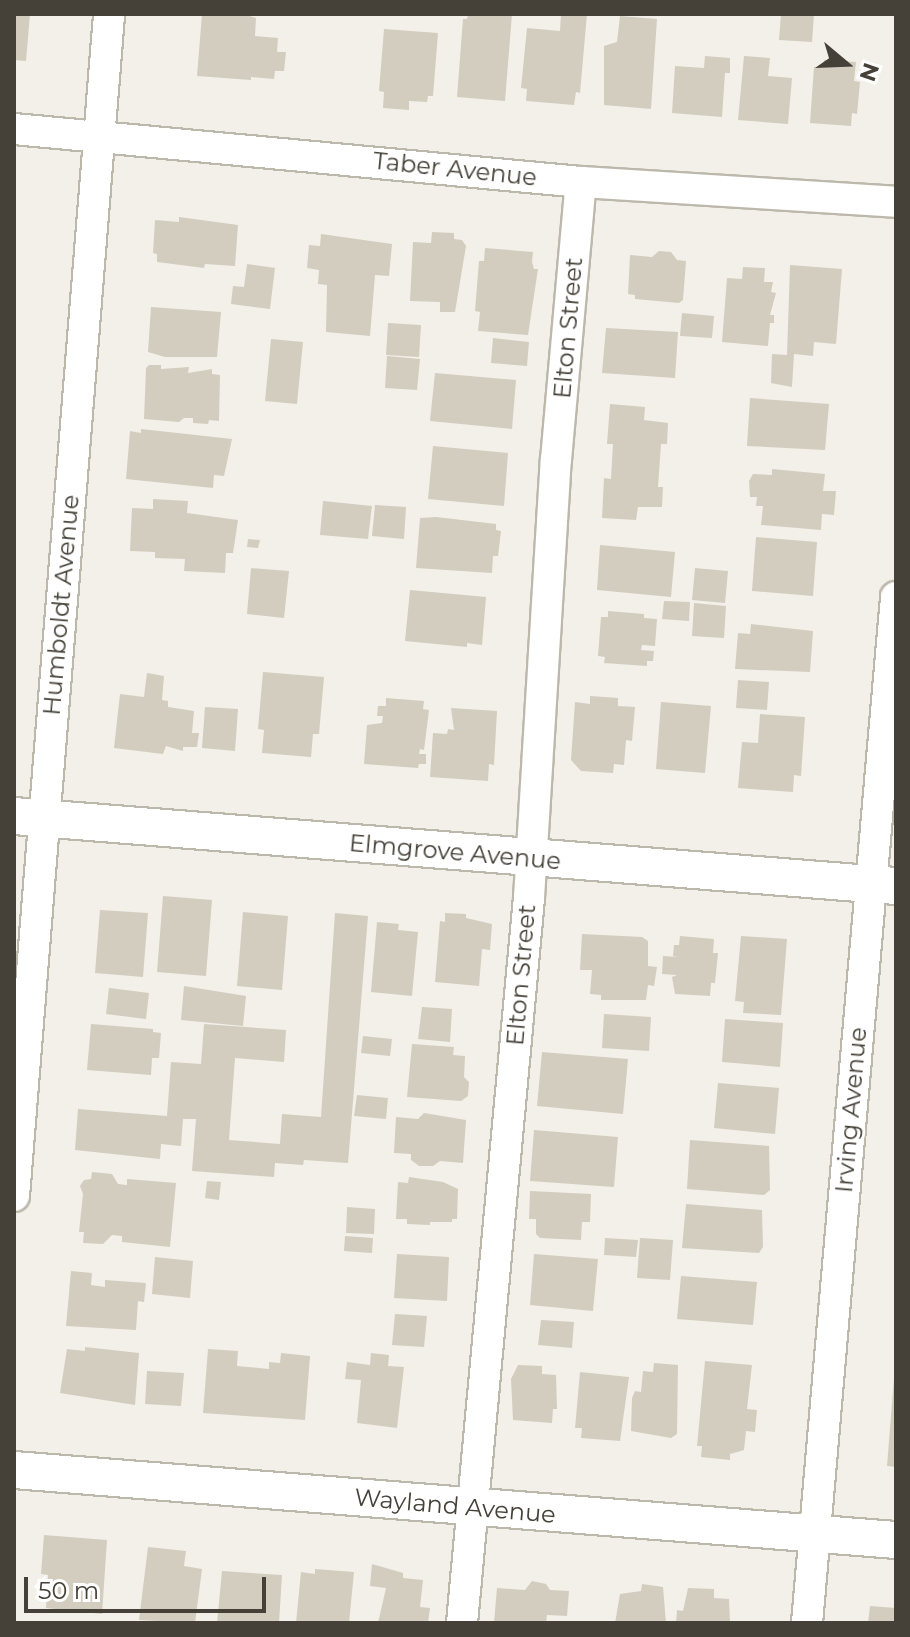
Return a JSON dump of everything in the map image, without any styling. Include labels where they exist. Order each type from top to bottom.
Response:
[{"type":"street","name":"Humboldt Avenue","points":[[14,1196],[29,818],[100,134],[109,14]]},
{"type":"street","name":"Taber Avenue","points":[[14,129],[100,134],[581,182],[896,202]]},
{"type":"street","name":"Elton Street","points":[[462,1623],[530,859],[556,460],[581,182]]},
{"type":"street","name":"Irving Avenue","points":[[807,1623],[884,885],[896,597]]},
{"type":"street","name":"Elmgrove Avenue","points":[[29,818],[884,885]]},
{"type":"street","name":"Wayland Avenue","points":[[14,1470],[896,1540]]},
{"type":"building","points":[[14,14],[30,14],[26,61],[14,60]]},
{"type":"building","points":[[202,14],[243,14],[256,18],[255,36],[278,38],[277,52],[286,52],[284,71],[275,71],[274,79],[197,76]]},
{"type":"building","points":[[468,14],[512,14],[505,101],[457,97],[463,19],[467,19]]},
{"type":"building","points":[[561,14],[587,14],[580,93],[576,92],[574,105],[526,101],[527,89],[521,88],[527,28],[560,31]]},
{"type":"building","points":[[781,14],[814,14],[812,42],[779,40]]},
{"type":"building","points":[[620,16],[657,19],[651,109],[604,105],[604,46],[617,42]]},
{"type":"building","points":[[384,29],[438,33],[433,96],[428,96],[427,102],[409,101],[409,110],[383,108],[384,92],[379,91]]},
{"type":"building","points":[[705,56],[730,58],[730,73],[725,73],[722,117],[672,113],[675,66],[704,68]]},
{"type":"building","points":[[744,56],[770,58],[768,76],[792,78],[788,124],[738,120]]},
{"type":"building","points":[[824,60],[856,62],[854,81],[860,82],[857,114],[852,113],[851,126],[810,123],[814,67],[823,67]]},
{"type":"building","points":[[179,217],[238,225],[235,266],[205,264],[204,268],[157,262],[157,254],[153,253],[155,220],[179,222]]},
{"type":"building","points":[[432,232],[454,233],[454,239],[462,240],[466,246],[455,312],[440,312],[440,302],[410,301],[413,242],[431,243]]},
{"type":"building","points":[[321,234],[392,244],[389,276],[375,275],[370,336],[326,332],[327,285],[318,284],[319,270],[307,268],[309,245],[320,246]]},
{"type":"building","points":[[485,248],[533,252],[534,269],[538,269],[528,335],[478,331],[480,312],[475,311],[479,261],[484,261]]},
{"type":"building","points":[[659,251],[671,252],[677,260],[686,261],[683,300],[679,303],[635,299],[635,295],[628,294],[630,255],[652,257]]},
{"type":"building","points":[[247,264],[275,268],[270,309],[231,304],[233,286],[244,287]]},
{"type":"building","points":[[790,265],[842,269],[836,344],[814,342],[813,356],[794,354],[792,387],[771,383],[772,354],[787,355]]},
{"type":"building","points":[[743,267],[765,268],[764,282],[773,282],[771,292],[776,293],[770,315],[774,315],[774,323],[770,323],[768,346],[722,342],[727,278],[742,279]]},
{"type":"building","points":[[151,307],[221,312],[217,357],[165,357],[148,352]]},
{"type":"building","points":[[682,313],[714,316],[712,338],[680,336]]},
{"type":"building","points":[[388,323],[421,325],[419,357],[386,355]]},
{"type":"building","points":[[606,328],[678,332],[675,378],[602,373]]},
{"type":"building","points":[[493,338],[529,342],[527,366],[491,363]]},
{"type":"building","points":[[271,339],[303,342],[297,404],[265,401]]},
{"type":"building","points":[[387,356],[420,359],[417,390],[385,388]]},
{"type":"building","points":[[161,365],[161,369],[189,367],[188,373],[212,369],[212,374],[220,375],[219,421],[209,420],[208,424],[193,423],[193,418],[184,418],[179,422],[144,419],[146,368]]},
{"type":"building","points":[[435,373],[516,380],[512,429],[430,421]]},
{"type":"building","points":[[750,398],[829,404],[825,450],[747,446]]},
{"type":"building","points":[[610,404],[645,407],[644,420],[668,423],[667,444],[661,444],[658,487],[663,487],[662,507],[638,507],[636,520],[602,518],[604,478],[611,479],[613,444],[607,444]]},
{"type":"building","points":[[141,429],[232,439],[224,476],[214,475],[213,488],[126,479],[130,431],[141,433]]},
{"type":"building","points":[[433,446],[508,453],[504,506],[428,499]]},
{"type":"building","points":[[772,469],[825,474],[823,491],[836,491],[834,515],[822,514],[821,530],[761,525],[763,506],[756,506],[757,497],[750,497],[749,481],[753,474],[772,475]]},
{"type":"building","points":[[153,499],[188,501],[187,513],[238,520],[233,553],[226,553],[225,573],[184,571],[185,559],[155,558],[155,552],[130,551],[132,508],[153,509]]},
{"type":"building","points":[[323,501],[372,506],[368,539],[320,535]]},
{"type":"building","points":[[375,505],[406,507],[404,539],[372,536]]},
{"type":"building","points":[[420,518],[496,524],[496,530],[501,531],[498,556],[493,556],[492,573],[416,568]]},
{"type":"building","points":[[756,537],[817,542],[813,596],[752,591]]},
{"type":"building","points":[[248,539],[260,540],[258,548],[247,547]]},
{"type":"building","points":[[600,545],[675,552],[671,597],[597,590]]},
{"type":"building","points":[[251,568],[289,571],[284,618],[247,614]]},
{"type":"building","points":[[695,568],[728,571],[725,603],[692,600]]},
{"type":"building","points":[[410,590],[486,597],[482,645],[467,643],[467,647],[405,641]]},
{"type":"building","points":[[664,601],[690,602],[689,621],[662,619]]},
{"type":"building","points":[[694,603],[726,606],[724,638],[692,636]]},
{"type":"building","points":[[608,611],[644,614],[644,618],[657,619],[655,646],[642,645],[641,650],[654,651],[653,661],[647,661],[647,666],[604,663],[605,657],[598,656],[601,617],[608,617]]},
{"type":"building","points":[[751,624],[813,631],[810,672],[735,669],[738,633],[750,634]]},
{"type":"building","points":[[263,672],[324,677],[319,734],[313,734],[311,757],[262,753],[264,730],[258,729]]},
{"type":"building","points":[[147,673],[164,676],[162,700],[168,701],[168,707],[194,711],[192,733],[199,733],[197,747],[183,747],[183,751],[166,746],[163,754],[114,748],[120,694],[144,697]]},
{"type":"building","points":[[738,680],[769,682],[767,710],[736,708]]},
{"type":"building","points":[[590,696],[618,698],[618,706],[635,707],[632,741],[626,740],[624,765],[614,764],[613,773],[581,771],[571,760],[575,702],[590,704]]},
{"type":"building","points":[[386,698],[424,701],[423,709],[429,710],[424,750],[420,749],[419,754],[426,754],[426,764],[419,764],[418,768],[364,764],[367,725],[382,723],[383,716],[377,716],[378,706],[386,706]]},
{"type":"building","points":[[661,702],[711,706],[705,773],[656,769]]},
{"type":"building","points":[[205,707],[238,709],[235,751],[202,748]]},
{"type":"building","points":[[451,708],[497,711],[494,765],[489,764],[488,781],[430,777],[433,733],[447,734],[448,729],[454,730]]},
{"type":"building","points":[[760,714],[805,717],[801,776],[794,775],[793,792],[738,788],[742,742],[758,743]]},
{"type":"building","points":[[163,896],[212,900],[206,976],[157,972]]},
{"type":"building","points":[[100,910],[148,913],[143,977],[95,973]]},
{"type":"building","points":[[243,912],[288,916],[282,990],[237,986]]},
{"type":"building","points":[[335,913],[368,916],[348,1163],[304,1160],[303,1165],[275,1163],[274,1177],[192,1171],[196,1119],[183,1119],[181,1146],[161,1144],[160,1159],[75,1150],[78,1109],[167,1116],[171,1062],[201,1064],[204,1024],[286,1030],[284,1062],[235,1058],[229,1140],[280,1144],[282,1114],[321,1117]]},
{"type":"building","points":[[445,913],[466,914],[466,918],[492,924],[490,950],[482,949],[479,986],[435,982],[440,921],[445,922]]},
{"type":"building","points":[[377,922],[399,924],[398,930],[418,932],[412,996],[371,992]]},
{"type":"building","points":[[582,934],[642,937],[648,941],[648,966],[657,967],[654,986],[648,985],[646,1000],[601,1000],[601,995],[590,994],[592,970],[580,970]]},
{"type":"building","points":[[680,936],[714,939],[713,953],[718,953],[715,983],[711,983],[710,996],[675,994],[672,977],[677,975],[662,974],[663,956],[678,957],[673,956],[674,945],[679,945]]},
{"type":"building","points":[[741,936],[787,939],[781,1015],[743,1013],[744,1002],[735,1001]]},
{"type":"building","points":[[184,986],[246,996],[243,1026],[181,1020]]},
{"type":"building","points":[[109,988],[149,993],[146,1019],[106,1014]]},
{"type":"building","points":[[422,1007],[452,1009],[450,1042],[418,1039]]},
{"type":"building","points":[[604,1014],[651,1017],[649,1051],[602,1048]]},
{"type":"building","points":[[725,1019],[783,1023],[780,1067],[722,1062]]},
{"type":"building","points":[[91,1024],[153,1029],[153,1032],[161,1033],[159,1058],[152,1058],[151,1075],[87,1070]]},
{"type":"building","points":[[363,1036],[392,1039],[390,1056],[361,1053]]},
{"type":"building","points":[[412,1044],[454,1047],[453,1055],[465,1056],[464,1077],[469,1082],[468,1096],[461,1101],[407,1097]]},
{"type":"building","points":[[542,1052],[628,1059],[623,1114],[537,1106]]},
{"type":"building","points":[[718,1083],[779,1088],[775,1134],[714,1128]]},
{"type":"building","points":[[357,1095],[388,1098],[386,1119],[354,1116]]},
{"type":"building","points":[[424,1113],[466,1120],[463,1163],[440,1161],[433,1166],[419,1166],[411,1160],[411,1154],[394,1153],[396,1117],[418,1119]]},
{"type":"building","points":[[534,1130],[618,1137],[614,1187],[530,1181]]},
{"type":"building","points":[[690,1140],[769,1146],[770,1190],[764,1195],[687,1189]]},
{"type":"building","points":[[92,1172],[112,1174],[118,1184],[127,1185],[127,1179],[176,1183],[170,1247],[122,1242],[122,1236],[112,1235],[103,1244],[83,1243],[84,1232],[79,1232],[83,1194],[80,1186],[84,1180],[91,1179]]},
{"type":"building","points":[[409,1177],[443,1182],[458,1189],[457,1219],[452,1219],[452,1222],[430,1222],[430,1225],[407,1224],[407,1219],[396,1219],[398,1182],[408,1183]]},
{"type":"building","points":[[207,1181],[221,1182],[219,1200],[205,1198]]},
{"type":"building","points":[[530,1191],[591,1194],[590,1222],[582,1222],[581,1240],[540,1238],[536,1234],[536,1219],[529,1219]]},
{"type":"building","points":[[686,1204],[762,1210],[763,1247],[759,1253],[682,1248]]},
{"type":"building","points":[[347,1207],[375,1209],[374,1234],[346,1233]]},
{"type":"building","points":[[345,1236],[373,1238],[372,1253],[344,1251]]},
{"type":"building","points":[[605,1238],[638,1240],[636,1257],[604,1255]]},
{"type":"building","points":[[640,1238],[673,1240],[670,1280],[637,1278]]},
{"type":"building","points":[[397,1254],[449,1257],[447,1301],[394,1298]]},
{"type":"building","points":[[534,1254],[598,1259],[593,1311],[530,1305]]},
{"type":"building","points":[[155,1257],[193,1261],[190,1298],[152,1294]]},
{"type":"building","points":[[71,1271],[92,1273],[91,1285],[105,1287],[105,1280],[146,1283],[144,1302],[138,1301],[136,1330],[66,1326]]},
{"type":"building","points":[[681,1276],[757,1282],[753,1325],[677,1319]]},
{"type":"building","points":[[395,1314],[427,1316],[424,1347],[392,1345]]},
{"type":"building","points":[[541,1320],[574,1322],[572,1348],[538,1345]]},
{"type":"building","points":[[85,1347],[139,1353],[135,1405],[60,1393],[67,1349],[85,1351]]},
{"type":"building","points":[[208,1349],[238,1351],[237,1366],[269,1369],[269,1362],[280,1363],[281,1353],[310,1356],[305,1420],[203,1413]]},
{"type":"building","points":[[371,1353],[389,1355],[388,1366],[404,1367],[397,1428],[357,1423],[361,1380],[345,1379],[347,1362],[370,1365]]},
{"type":"building","points":[[705,1361],[752,1365],[747,1409],[757,1410],[755,1432],[746,1431],[744,1450],[730,1454],[730,1460],[701,1457],[702,1446],[697,1446]]},
{"type":"building","points":[[654,1363],[678,1365],[677,1434],[671,1438],[631,1431],[632,1398],[635,1391],[641,1392],[643,1371],[653,1372]]},
{"type":"building","points":[[518,1365],[542,1366],[542,1374],[556,1375],[557,1409],[553,1409],[552,1423],[513,1420],[511,1379]]},
{"type":"building","points":[[147,1371],[184,1373],[181,1406],[145,1404]]},
{"type":"building","points":[[580,1372],[629,1377],[620,1441],[581,1438],[582,1428],[575,1428]]},
{"type":"building","points":[[896,1378],[896,1467],[887,1466]]},
{"type":"building","points":[[44,1535],[107,1540],[102,1614],[46,1608],[48,1575],[41,1574]]},
{"type":"building","points":[[148,1547],[186,1551],[184,1566],[202,1569],[195,1623],[139,1620]]},
{"type":"building","points":[[372,1564],[403,1573],[403,1578],[423,1580],[420,1607],[430,1608],[428,1623],[378,1623],[386,1588],[370,1586]]},
{"type":"building","points":[[315,1569],[354,1572],[349,1623],[296,1623],[301,1572],[315,1574]]},
{"type":"building","points":[[222,1571],[282,1575],[279,1623],[217,1623]]},
{"type":"building","points":[[532,1581],[546,1584],[550,1590],[569,1591],[567,1616],[547,1615],[546,1623],[494,1623],[497,1588],[525,1590]]},
{"type":"building","points":[[642,1584],[663,1587],[666,1623],[615,1623],[620,1594],[641,1591]]},
{"type":"building","points":[[688,1588],[714,1589],[714,1598],[729,1599],[730,1623],[676,1623],[677,1610],[683,1611]]},
{"type":"building","points":[[870,1606],[896,1608],[896,1623],[868,1623]]}]
